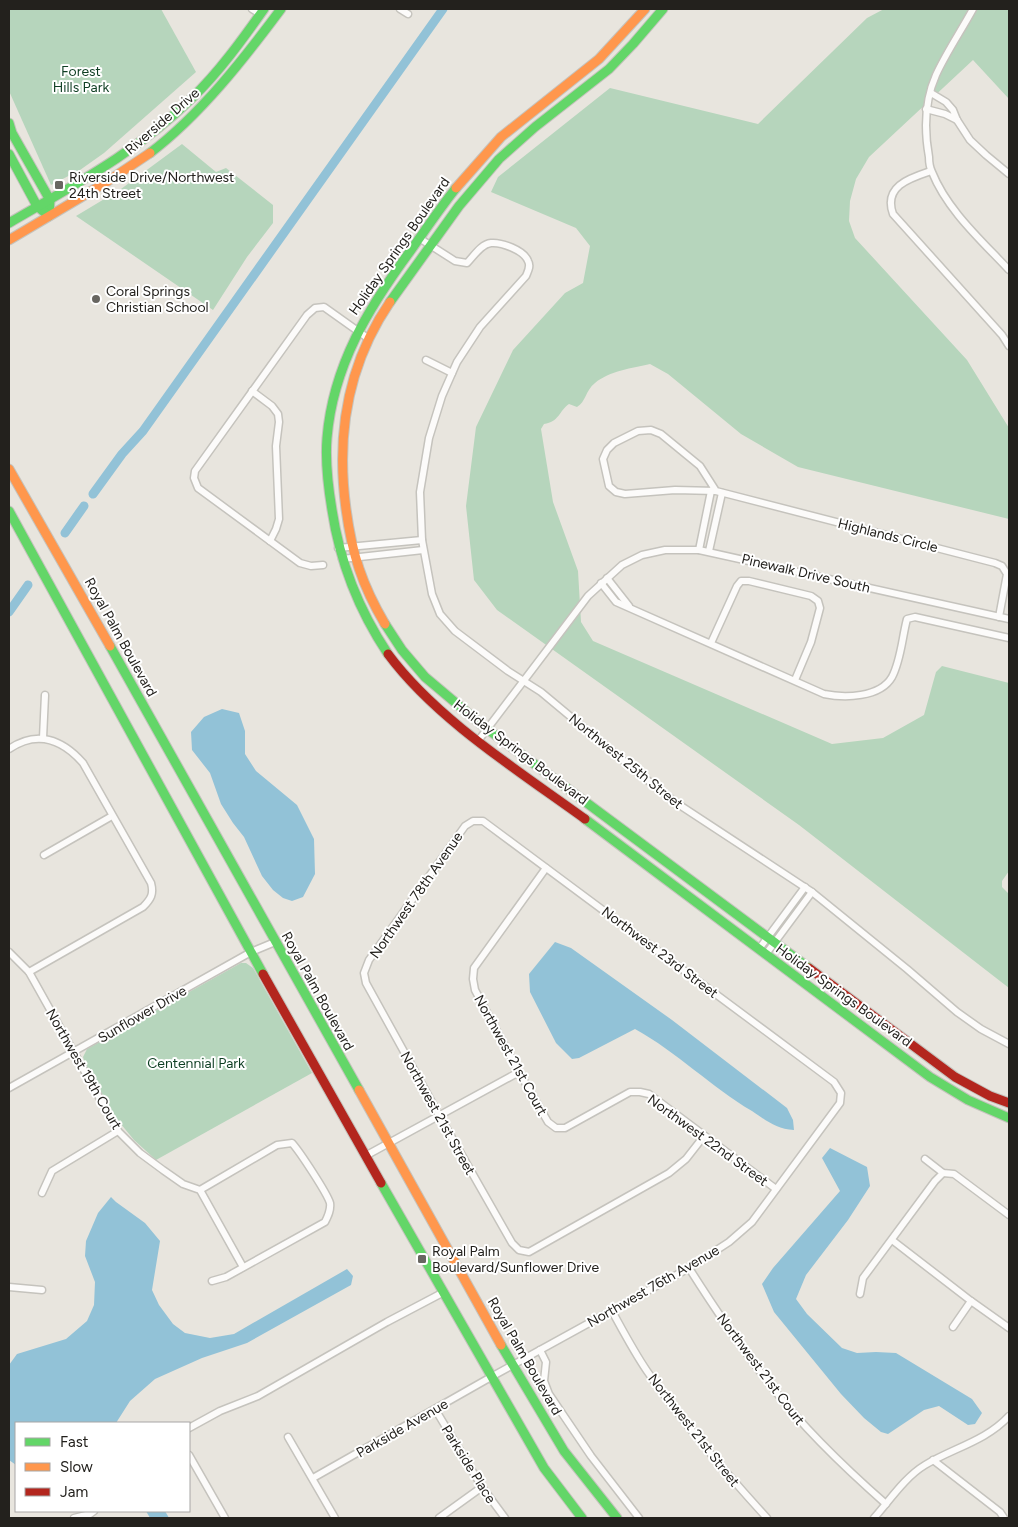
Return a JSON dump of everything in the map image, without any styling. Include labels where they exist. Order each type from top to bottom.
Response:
[{"type":"street","points":[[252,9],[262,12]]},
{"type":"street","name":"Riverside Drive","points":[[9,240],[133,165],[162,143],[208,99],[253,48],[281,9]]},
{"type":"street","points":[[400,9],[408,14]]},
{"type":"street","name":"Holiday Springs Boulevard","points":[[645,9],[624,35],[594,64],[522,119],[491,147],[464,177],[374,302],[358,330],[339,378],[332,403],[327,437],[330,499],[338,548],[348,579],[363,613],[386,651],[415,687],[478,741],[608,835],[949,1090],[988,1111],[1009,1118]]},
{"type":"street","name":"Holiday Springs Boulevard","points":[[663,9],[634,44],[604,74],[501,157],[475,186],[385,309],[369,339],[354,375],[346,406],[341,438],[344,497],[355,558],[376,607],[398,642],[425,677],[487,730],[617,824],[957,1078],[993,1098],[1009,1103]]},
{"type":"street","points":[[973,9],[936,76],[926,110],[926,146],[931,171],[943,194],[1009,270]]},
{"type":"street","name":"Riverside Drive","points":[[9,223],[50,200],[123,154],[190,99],[242,39],[262,12]]},
{"type":"street","points":[[931,93],[946,102],[976,145],[1009,174]]},
{"type":"street","points":[[926,110],[945,114],[957,120]]},
{"type":"street","points":[[9,123],[12,133],[50,200],[50,216]]},
{"type":"street","points":[[9,154],[37,206],[50,216]]},
{"type":"street","points":[[931,171],[907,179],[898,186],[892,195],[890,204],[893,214],[1002,335],[1009,346]]},
{"type":"street","points":[[419,238],[431,246]]},
{"type":"street","name":"Northwest 25th Street","points":[[431,246],[455,261],[467,263],[482,246],[490,243],[501,244],[522,252],[528,260],[529,268],[526,276],[480,327],[457,362],[442,396],[429,438],[420,492],[422,540],[432,594],[440,614],[455,632],[541,692],[678,804],[812,892],[957,1012],[1009,1044]]},
{"type":"street","points":[[323,565],[311,566],[300,563],[270,541],[198,488],[194,478],[195,471],[307,315],[315,308],[324,308],[369,339]]},
{"type":"street","points":[[426,360],[452,373]]},
{"type":"street","points":[[252,391],[272,406],[278,414],[280,422],[276,446],[279,519],[270,541]]},
{"type":"street","name":"Highlands Circle","points":[[716,492],[700,466],[661,434],[651,430],[638,431],[614,443],[603,459],[609,486],[616,492],[625,494],[675,490],[716,492],[995,563],[1002,566],[1007,574],[999,616]]},
{"type":"street","name":"Royal Palm Boulevard","points":[[9,469],[158,731],[512,1365],[564,1451],[616,1518]]},
{"type":"street","points":[[699,550],[716,492]]},
{"type":"street","points":[[709,551],[716,492]]},
{"type":"street","points":[[9,511],[251,952],[491,1377],[544,1468],[582,1518]]},
{"type":"street","points":[[338,548],[422,540]]},
{"type":"street","points":[[342,559],[423,550]]},
{"type":"street","name":"Pinewalk Drive South","points":[[478,741],[588,596],[622,565],[642,555],[665,550],[709,551],[1009,619]]},
{"type":"street","points":[[607,578],[630,607]]},
{"type":"street","name":"Pinewalk Drive South","points":[[711,643],[741,581],[749,580],[811,596],[818,601],[820,608],[811,642],[795,680]]},
{"type":"street","points":[[601,583],[616,602],[824,694],[834,696],[854,696],[874,691],[891,679],[895,670],[907,620],[915,617],[1009,638]]},
{"type":"street","points":[[43,738],[45,695]]},
{"type":"street","points":[[9,748],[30,739],[43,738],[62,744],[73,752],[83,763],[151,883],[152,896],[143,906],[29,972]]},
{"type":"street","points":[[44,855],[112,816]]},
{"type":"street","name":"Northwest 23rd Street","points":[[474,821],[483,821],[834,1082],[841,1093]]},
{"type":"street","name":"Northwest 78th Avenue","points":[[364,973],[369,960],[465,826],[474,821]]},
{"type":"street","name":"Northwest 21st Court","points":[[546,868],[474,968],[475,990],[518,1072],[548,1122],[556,1128],[565,1128],[630,1092],[640,1092]]},
{"type":"street","points":[[771,940],[805,887]]},
{"type":"street","points":[[762,952],[812,892]]},
{"type":"street","name":"Sunflower Drive","points":[[9,1088],[251,952],[275,942]]},
{"type":"street","name":"Northwest 19th Court","points":[[9,952],[29,972],[118,1131],[140,1153],[163,1170],[183,1184],[200,1190]]},
{"type":"street","name":"Northwest 21st Street","points":[[364,973],[366,983],[439,1115],[512,1243],[520,1250],[529,1252],[669,1174],[686,1159],[704,1136]]},
{"type":"street","points":[[367,1155],[518,1072]]},
{"type":"street","name":"Northwest 22nd Street","points":[[640,1092],[649,1094],[776,1189]]},
{"type":"street","name":"Northwest 76th Avenue","points":[[491,1377],[612,1312],[689,1268],[729,1242],[752,1222],[840,1103],[841,1093]]},
{"type":"street","points":[[42,1193],[52,1171],[118,1131]]},
{"type":"street","points":[[212,1281],[226,1277],[325,1222],[330,1214],[330,1202],[300,1152],[292,1143],[277,1145],[200,1190],[243,1267]]},
{"type":"street","points":[[925,1159],[943,1173],[954,1174],[1009,1215]]},
{"type":"street","points":[[860,1294],[863,1278],[935,1181],[943,1173]]},
{"type":"street","points":[[892,1240],[1009,1328]]},
{"type":"street","name":"Northwest 21st Court","points":[[689,1268],[736,1340],[773,1388],[812,1434],[855,1477],[886,1504]]},
{"type":"street","points":[[9,1287],[42,1290]]},
{"type":"street","points":[[190,1427],[220,1411],[258,1396],[444,1292]]},
{"type":"street","points":[[953,1327],[971,1301]]},
{"type":"street","name":"Northwest 21st Street","points":[[612,1312],[645,1369],[695,1436],[724,1472],[767,1518]]},
{"type":"street","points":[[540,1350],[546,1362],[544,1381],[549,1394],[591,1456],[639,1518]]},
{"type":"street","name":"Parkside Avenue","points":[[313,1478],[491,1377]]},
{"type":"street","name":"Parkside Place","points":[[435,1409],[482,1487],[504,1518]]},
{"type":"street","points":[[874,1518],[910,1476],[933,1460],[982,1437],[1009,1416]]},
{"type":"street","points":[[288,1437],[335,1518]]},
{"type":"street","points":[[190,1457],[225,1518]]},
{"type":"street","points":[[933,1460],[1000,1512],[1004,1518]]},
{"type":"street","points":[[439,1518],[482,1487]]},
{"type":"street","points":[[74,1518],[92,1514]]},
{"type":"green space","name":"Forest Hills Park","points":[[9,9],[161,9],[196,72],[104,153],[80,170],[51,185],[9,91]]},
{"type":"green space","points":[[884,9],[1009,9],[1009,99],[973,60],[869,157],[856,179],[850,201],[849,221],[855,238],[967,360],[1009,428],[1009,519],[798,467],[741,434],[668,374],[650,364],[621,371],[601,379],[589,389],[580,405],[577,407],[569,404],[556,419],[544,424],[541,429],[553,502],[578,571],[581,622],[593,641],[832,744],[883,738],[924,715],[936,672],[942,666],[1009,683],[1009,871],[1002,881],[1002,887],[1009,894],[1009,988],[799,825],[497,610],[474,580],[466,506],[476,427],[513,350],[565,293],[583,283],[590,246],[576,228],[491,192],[498,177],[610,88],[758,124],[867,18]]},
{"type":"green space","points":[[182,144],[216,172],[226,168],[273,205],[273,223],[247,257],[213,310],[76,216],[121,189]]},
{"type":"green space","name":"Centennial Park","points":[[241,963],[246,963],[253,968],[312,1073],[156,1160],[134,1140],[116,1118],[85,1064],[83,1057],[87,1049]]},
{"type":"water","points":[[222,709],[239,713],[245,731],[245,754],[256,771],[297,805],[314,839],[315,874],[303,897],[292,901],[283,898],[273,890],[262,876],[244,837],[221,804],[210,773],[192,750],[191,732],[204,717]]},
{"type":"water","points":[[555,942],[571,948],[672,1020],[787,1108],[793,1120],[794,1130],[777,1126],[737,1102],[665,1048],[635,1029],[579,1058],[572,1059],[556,1043],[530,992],[529,974]]},
{"type":"water","points":[[830,1148],[867,1167],[870,1186],[848,1220],[806,1275],[796,1299],[807,1314],[842,1348],[857,1353],[896,1353],[972,1399],[982,1413],[975,1424],[968,1425],[939,1406],[924,1410],[888,1434],[881,1432],[864,1418],[841,1394],[774,1312],[762,1284],[773,1268],[840,1191],[822,1158]]},
{"type":"water","points":[[111,1197],[145,1223],[160,1241],[152,1290],[159,1305],[173,1324],[185,1333],[210,1338],[234,1334],[347,1269],[353,1276],[351,1285],[247,1343],[202,1358],[155,1379],[130,1401],[117,1422],[15,1422],[15,1464],[9,1460],[9,1365],[17,1354],[66,1339],[87,1321],[94,1305],[95,1282],[85,1256],[86,1241],[98,1213]]},
{"type":"water","points":[[147,1512],[166,1512],[169,1518],[150,1518]]},
{"type":"waterway","points":[[93,494],[122,454],[143,431],[443,9]]},
{"type":"waterway","points":[[65,533],[84,506]]},
{"type":"waterway","points":[[9,612],[28,585]]},
{"type":"traffic: fast","points":[[9,223],[81,181],[127,151],[171,117],[221,67],[264,9]]},
{"type":"traffic: fast","points":[[150,153],[186,122],[220,86],[281,9]]},
{"type":"traffic: fast","points":[[390,302],[459,206],[499,159],[535,127],[609,69],[663,9]]},
{"type":"traffic: fast","points":[[9,123],[12,133],[50,200],[49,216]]},
{"type":"traffic: fast","points":[[9,154],[37,206],[49,216]]},
{"type":"traffic: fast","points":[[388,654],[359,603],[345,567],[335,530],[332,510],[327,474],[327,438],[337,386],[345,361],[356,338],[381,293],[456,188]]},
{"type":"traffic: fast","points":[[9,511],[263,974]]},
{"type":"traffic: fast","points":[[385,624],[402,650],[425,677],[482,725],[809,968]]},
{"type":"traffic: fast","points":[[110,646],[359,1090]]},
{"type":"traffic: fast","points":[[585,819],[930,1077],[968,1100],[1009,1118]]},
{"type":"traffic: fast","points":[[381,1183],[544,1468],[582,1518]]},
{"type":"traffic: fast","points":[[501,1345],[564,1451],[617,1518]]},
{"type":"traffic: slow","points":[[456,188],[501,137],[599,59],[645,9]]},
{"type":"traffic: slow","points":[[9,240],[105,183],[150,153]]},
{"type":"traffic: slow","points":[[385,624],[364,582],[351,540],[343,481],[343,454],[348,401],[355,376],[375,326],[390,302]]},
{"type":"traffic: slow","points":[[9,469],[110,646]]},
{"type":"traffic: slow","points":[[359,1090],[501,1345]]},
{"type":"traffic: jam","points":[[388,654],[408,678],[454,722],[506,763],[585,819]]},
{"type":"traffic: jam","points":[[809,968],[955,1077],[990,1096],[1009,1103]]},
{"type":"traffic: jam","points":[[263,974],[381,1183]]},
{"type":"place","name":"Riverside Drive/Northwest 24th Street","points":[[59,185]]},
{"type":"place","name":"Coral Springs Christian School","points":[[96,299]]},
{"type":"place","name":"Royal Palm Boulevard/Sunflower Drive","points":[[422,1259]]}]
